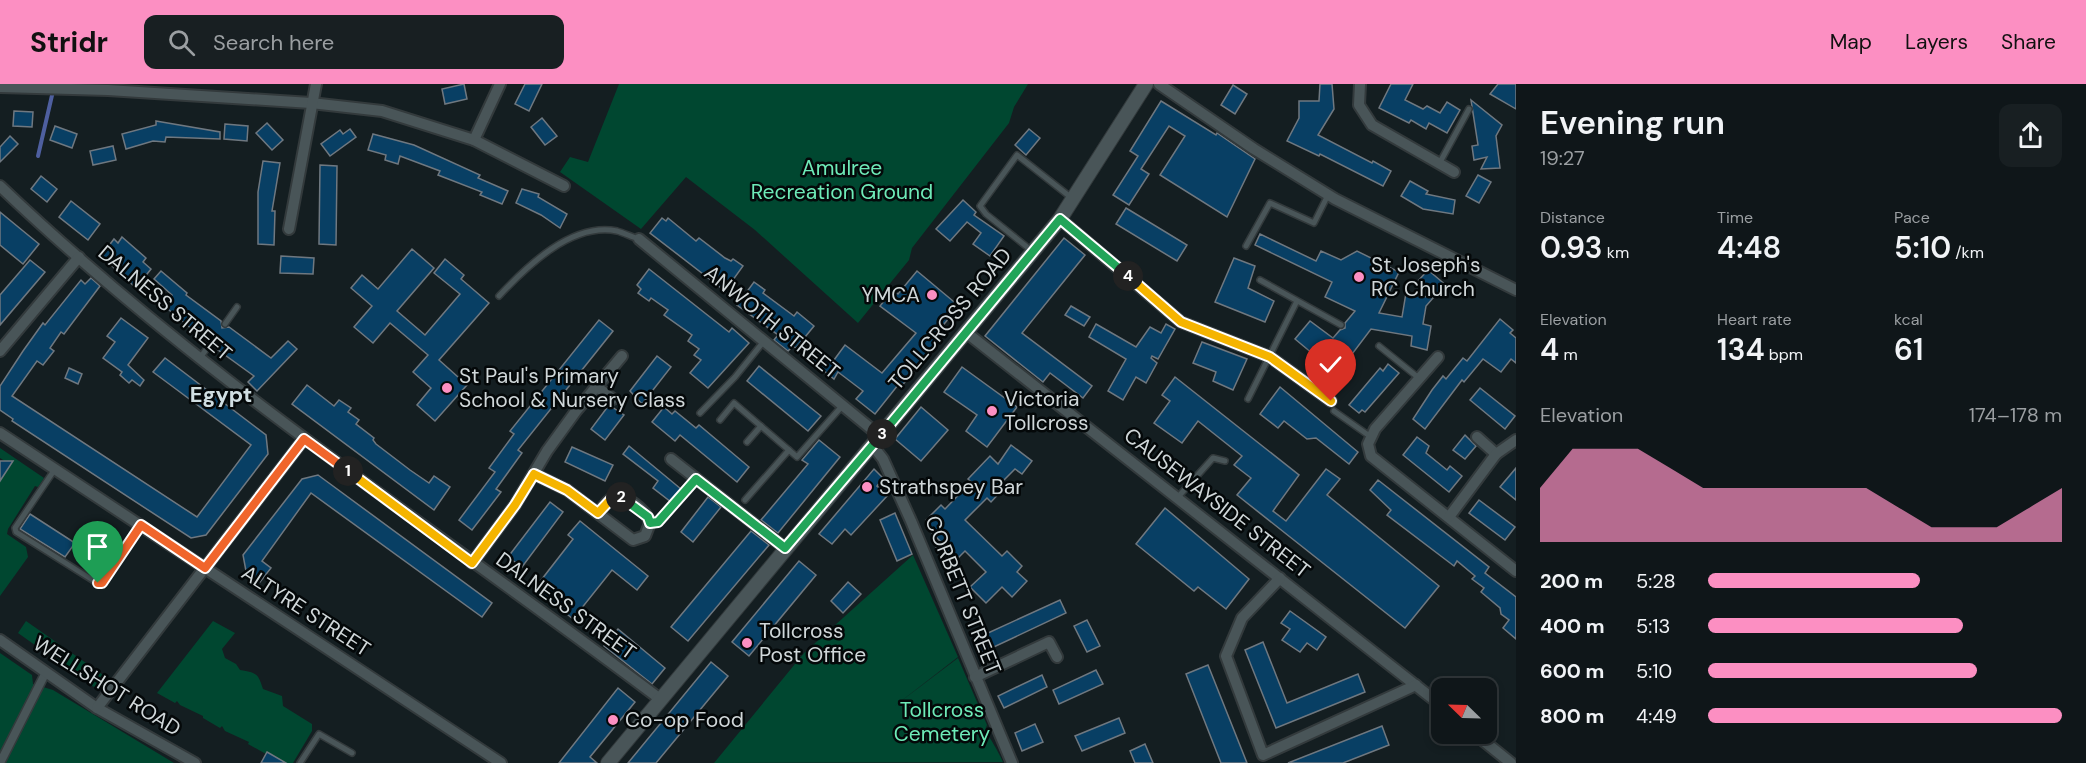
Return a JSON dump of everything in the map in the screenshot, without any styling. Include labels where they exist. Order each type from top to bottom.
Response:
[{"type":"street","points":[[289,229],[316,84]]},
{"type":"street","points":[[474,140],[500,84]]},
{"type":"street","name":"TOLLCROSS ROAD","points":[[608,763],[1034,252],[1074,199],[1146,84]]},
{"type":"street","points":[[1159,84],[1328,195],[1516,290]]},
{"type":"street","points":[[1360,84],[1359,105],[1372,125],[1454,172]]},
{"type":"street","points":[[0,87],[122,88],[382,111],[474,140],[564,186]]},
{"type":"street","name":"DALNESS STREET","points":[[0,186],[79,257],[200,358],[304,439],[472,563],[529,600],[660,699]]},
{"type":"street","points":[[1060,219],[1181,322],[1270,357],[1333,406]]},
{"type":"street","name":"ANWOTH STREET","points":[[639,239],[843,405],[876,441]]},
{"type":"street","points":[[0,351],[79,257]]},
{"type":"street","name":"CAUSEWAYSIDE STREET","points":[[968,333],[1431,697]]},
{"type":"street","points":[[472,563],[515,505],[576,411],[622,356]]},
{"type":"street","points":[[1438,357],[1421,380],[1375,429],[1368,444],[1371,456],[1513,568],[1516,555]]},
{"type":"street","points":[[597,387],[612,399]]},
{"type":"street","name":"ALTYRE STREET","points":[[0,433],[501,763]]},
{"type":"street","points":[[1477,437],[1496,454]]},
{"type":"street","points":[[97,708],[304,439]]},
{"type":"street","points":[[1449,517],[1496,454],[1516,440]]},
{"type":"street","name":"CORBETT STREET","points":[[876,441],[1012,763]]},
{"type":"street","points":[[671,459],[785,548]]},
{"type":"street","points":[[534,474],[567,490],[633,540],[645,536],[650,523],[648,517],[630,501],[620,497],[612,498],[598,513]]},
{"type":"street","points":[[1280,578],[1242,618],[1226,656],[1265,759],[1416,685]]},
{"type":"street","name":"WELLSHOT ROAD","points":[[0,640],[97,708],[195,763]]},
{"type":"street","points":[[975,677],[1049,642],[1057,657]]},
{"type":"street","points":[[0,763],[5,744],[46,672]]},
{"type":"street","points":[[1487,744],[1511,763]]},
{"type":"lane","points":[[1439,164],[1469,109]]},
{"type":"lane","points":[[1034,252],[986,214],[980,206],[1017,154],[1074,199]]},
{"type":"lane","points":[[1246,246],[1270,203],[1314,223],[1328,195]]},
{"type":"lane","points":[[499,296],[533,265],[566,240],[592,231],[616,231],[639,239]]},
{"type":"lane","points":[[1260,280],[1341,325]]},
{"type":"lane","points":[[1248,399],[1297,301]]},
{"type":"lane","points":[[225,324],[237,307]]},
{"type":"lane","points":[[700,413],[735,377],[764,341]]},
{"type":"lane","points":[[200,358],[210,344]]},
{"type":"lane","points":[[1379,346],[1421,380]]},
{"type":"lane","points":[[720,420],[734,403],[797,457],[843,405]]},
{"type":"lane","points":[[1333,406],[1371,436]]},
{"type":"lane","points":[[747,442],[761,426]]},
{"type":"lane","points":[[745,500],[789,450]]},
{"type":"lane","points":[[1178,497],[1213,458],[1225,461]]},
{"type":"lane","points":[[55,469],[15,528],[16,532],[99,584],[141,525]]},
{"type":"lane","points":[[650,523],[664,517],[696,479]]},
{"type":"lane","points":[[300,763],[319,734],[352,753]]},
{"type":"green space","name":"Amulree Recreation Ground","points":[[619,84],[1028,84],[1014,107],[1009,123],[912,248],[909,260],[858,323],[755,230],[686,177],[641,229],[560,172],[570,157],[588,162]]},
{"type":"green space","points":[[0,448],[44,478],[38,487],[35,486],[8,529],[7,534],[26,547],[28,557],[0,596],[0,479],[11,465],[0,458]]},
{"type":"green space","name":"Tollcross Cemetery","points":[[913,555],[958,657],[892,708],[958,658],[987,725],[985,730],[1003,762],[714,763],[804,653]]},
{"type":"green space","points":[[26,621],[106,677],[99,686],[94,687],[18,633]]},
{"type":"green space","points":[[213,621],[235,633],[222,649],[225,658],[236,664],[240,670],[256,675],[263,689],[282,696],[283,706],[312,724],[312,731],[293,763],[282,763],[269,753],[266,754],[248,744],[249,742],[225,731],[222,726],[220,728],[177,701],[175,703],[157,693]]},
{"type":"green space","points":[[0,653],[32,675],[33,684],[53,690],[174,763],[0,763]]},
{"type":"building","points":[[464,84],[467,99],[445,104],[442,89]]},
{"type":"building","points":[[525,84],[542,84],[529,111],[515,104]]},
{"type":"building","points":[[1320,84],[1332,84],[1334,109],[1318,135],[1391,171],[1383,186],[1320,154],[1319,156],[1287,141],[1299,118],[1299,101],[1319,101]]},
{"type":"building","points":[[1391,84],[1413,84],[1405,100],[1423,109],[1427,106],[1440,113],[1447,102],[1460,110],[1447,133],[1429,123],[1426,129],[1411,120],[1409,123],[1379,108]]},
{"type":"building","points":[[1498,84],[1516,84],[1516,109],[1490,94]]},
{"type":"building","points":[[1233,85],[1247,94],[1235,114],[1221,105]]},
{"type":"building","points":[[1471,100],[1502,125],[1496,136],[1500,168],[1481,169],[1487,157],[1474,160],[1472,146],[1478,145]]},
{"type":"building","points":[[1161,101],[1216,135],[1217,133],[1255,159],[1227,217],[1160,175],[1185,136],[1169,126],[1141,169],[1149,174],[1129,205],[1113,195],[1138,156],[1130,151]]},
{"type":"building","points":[[14,111],[33,112],[32,127],[13,126]]},
{"type":"building","points":[[542,118],[557,136],[545,145],[531,127]]},
{"type":"building","points":[[156,121],[220,132],[220,139],[166,137],[165,142],[153,141],[126,149],[122,134],[156,125]]},
{"type":"building","points":[[267,123],[283,140],[272,150],[256,133]]},
{"type":"building","points":[[225,124],[248,126],[247,141],[224,139]]},
{"type":"building","points":[[55,126],[77,134],[72,148],[50,140]]},
{"type":"building","points":[[350,129],[356,137],[330,156],[321,144],[340,130],[343,134]]},
{"type":"building","points":[[1029,129],[1040,138],[1026,155],[1015,145]]},
{"type":"building","points":[[373,134],[414,145],[480,175],[478,178],[508,191],[502,204],[480,195],[482,192],[438,175],[440,171],[400,156],[398,164],[385,160],[386,155],[368,150]]},
{"type":"building","points":[[10,136],[18,144],[0,162],[0,147]]},
{"type":"building","points":[[113,146],[116,160],[93,165],[90,151]]},
{"type":"building","points":[[263,161],[280,163],[272,211],[275,211],[274,245],[258,244],[258,192]]},
{"type":"building","points":[[320,165],[337,166],[336,245],[319,244]]},
{"type":"building","points":[[1478,175],[1491,182],[1479,203],[1466,196]]},
{"type":"building","points":[[41,176],[57,189],[47,202],[31,189]]},
{"type":"building","points":[[1410,181],[1428,191],[1426,194],[1455,200],[1453,214],[1423,209],[1401,196]]},
{"type":"building","points":[[522,189],[539,194],[538,197],[567,214],[560,228],[541,215],[516,203]]},
{"type":"building","points":[[963,200],[976,212],[974,215],[1004,236],[990,256],[973,244],[981,233],[967,222],[950,241],[936,229]]},
{"type":"building","points":[[71,201],[100,224],[88,240],[59,217]]},
{"type":"building","points":[[1126,208],[1187,245],[1177,261],[1116,224]]},
{"type":"building","points":[[0,212],[39,244],[23,264],[0,245]]},
{"type":"building","points":[[662,218],[666,221],[668,218],[696,241],[699,238],[725,258],[731,261],[733,259],[743,266],[725,291],[650,233]]},
{"type":"building","points":[[1260,234],[1316,261],[1321,251],[1341,260],[1357,251],[1399,272],[1379,313],[1402,317],[1406,293],[1433,298],[1426,306],[1423,324],[1431,326],[1427,350],[1411,346],[1412,336],[1371,329],[1337,374],[1295,339],[1310,321],[1333,338],[1345,328],[1345,323],[1355,311],[1325,297],[1332,282],[1255,245]]},
{"type":"building","points":[[122,237],[146,258],[143,262],[151,269],[136,288],[101,256],[114,239],[118,243]]},
{"type":"building","points":[[1064,238],[1085,255],[1022,333],[1092,386],[1083,398],[1050,373],[1043,382],[985,336]]},
{"type":"building","points":[[412,249],[434,268],[397,311],[425,335],[460,294],[434,273],[445,259],[464,275],[461,279],[489,303],[439,360],[467,385],[435,421],[417,405],[431,388],[413,372],[428,355],[390,323],[373,343],[354,327],[372,306],[351,288],[362,275],[378,289]]},
{"type":"building","points":[[281,256],[314,258],[313,274],[280,273]]},
{"type":"building","points":[[1234,258],[1255,266],[1248,288],[1274,301],[1265,322],[1215,302]]},
{"type":"building","points":[[30,260],[45,272],[0,325],[0,295]]},
{"type":"building","points":[[649,269],[729,332],[732,328],[749,343],[708,388],[690,373],[701,360],[694,355],[699,349],[688,341],[692,335],[664,315],[668,310],[651,298],[649,301],[638,293],[641,289],[637,285]]},
{"type":"building","points":[[1428,270],[1447,286],[1438,297],[1418,281]]},
{"type":"building","points":[[161,271],[187,293],[186,295],[221,321],[222,328],[229,327],[271,358],[288,341],[297,349],[257,391],[248,382],[254,376],[214,347],[213,340],[206,341],[163,305],[172,295],[154,279]]},
{"type":"building","points":[[917,271],[959,306],[940,329],[944,333],[933,348],[900,388],[898,385],[875,414],[856,399],[863,391],[838,372],[834,379],[812,361],[820,352],[831,361],[834,360],[845,345],[882,373],[916,333],[880,306],[893,290],[898,294]]},
{"type":"building","points":[[91,278],[100,286],[64,334],[61,332],[50,348],[54,351],[43,365],[37,361],[12,396],[197,517],[251,445],[153,372],[165,358],[266,435],[268,454],[206,535],[191,538],[12,421],[13,419],[0,410],[0,386],[23,351],[43,323],[45,325],[81,280],[85,284]]},
{"type":"building","points":[[754,282],[765,290],[763,293],[794,316],[797,312],[814,326],[796,348],[793,346],[788,351],[774,340],[778,335],[737,305]]},
{"type":"building","points":[[1071,306],[1090,317],[1084,326],[1065,315]]},
{"type":"building","points":[[121,318],[148,338],[128,365],[144,380],[140,386],[132,380],[129,383],[120,375],[122,372],[103,358],[115,342],[107,336]]},
{"type":"building","points":[[1500,319],[1513,330],[1510,333],[1516,338],[1516,363],[1511,359],[1501,372],[1483,359],[1464,382],[1462,380],[1425,429],[1413,419],[1432,390],[1443,376],[1446,379],[1463,358],[1467,361]]},
{"type":"building","points":[[599,320],[613,331],[518,450],[522,453],[496,489],[501,492],[472,530],[459,520],[495,472],[489,468],[514,434],[510,431]]},
{"type":"building","points":[[1096,324],[1136,347],[1150,327],[1161,333],[1166,324],[1175,329],[1158,359],[1152,356],[1151,358],[1157,363],[1146,383],[1136,377],[1123,400],[1108,391],[1126,359],[1089,337]]},
{"type":"building","points":[[1202,342],[1247,359],[1233,390],[1213,381],[1216,372],[1193,363]]},
{"type":"building","points":[[657,356],[671,367],[642,404],[630,391]]},
{"type":"building","points":[[1388,364],[1399,373],[1365,412],[1362,410],[1359,413],[1349,405],[1380,368],[1383,371]]},
{"type":"building","points":[[759,366],[821,416],[808,431],[747,381]]},
{"type":"building","name":"Victoria Tollcross","points":[[962,367],[1017,407],[987,447],[966,431],[977,415],[944,392]]},
{"type":"building","points":[[69,368],[82,374],[78,384],[65,378]]},
{"type":"building","points":[[1175,377],[1299,475],[1273,511],[1286,521],[1326,469],[1340,479],[1327,495],[1439,586],[1405,628],[1237,495],[1251,478],[1234,465],[1242,456],[1198,421],[1182,443],[1154,423],[1170,401],[1162,395]]},
{"type":"building","points":[[307,385],[334,406],[339,400],[351,408],[348,412],[359,420],[356,424],[374,438],[376,444],[410,470],[429,483],[434,476],[450,487],[434,510],[292,404]]},
{"type":"building","points":[[1280,387],[1358,452],[1349,464],[1316,438],[1307,439],[1284,421],[1278,428],[1260,414]]},
{"type":"building","points":[[1480,388],[1515,416],[1505,429],[1470,400]]},
{"type":"building","points":[[609,405],[624,415],[605,440],[591,429]]},
{"type":"building","points":[[664,407],[672,414],[675,411],[696,428],[699,425],[749,467],[737,482],[680,435],[675,441],[652,422]]},
{"type":"building","points":[[921,407],[948,430],[921,461],[895,439]]},
{"type":"building","points":[[1465,435],[1476,446],[1465,459],[1453,450]]},
{"type":"building","points":[[1417,437],[1429,446],[1426,453],[1447,470],[1450,466],[1462,476],[1449,492],[1403,455]]},
{"type":"building","points":[[819,440],[840,457],[778,533],[761,520],[808,464],[802,460]]},
{"type":"building","points":[[1011,445],[1032,461],[1022,474],[1015,469],[1002,482],[1006,486],[991,502],[987,498],[965,520],[1002,556],[1007,551],[1022,566],[1017,572],[1027,581],[1012,597],[1002,587],[986,603],[970,587],[986,572],[965,551],[952,564],[936,548],[942,543],[926,527],[929,524],[926,520],[941,505],[945,509],[971,482],[968,479],[990,456],[998,464]]},
{"type":"building","points":[[629,446],[681,489],[671,502],[653,488],[658,481],[623,454]]},
{"type":"building","points":[[572,447],[613,465],[605,481],[565,462]]},
{"type":"building","points":[[0,461],[13,461],[0,481]]},
{"type":"building","points":[[1516,468],[1516,500],[1500,487]]},
{"type":"building","points":[[874,469],[883,478],[877,486],[888,495],[851,535],[845,529],[832,544],[819,534]]},
{"type":"building","points":[[318,475],[492,603],[482,617],[311,493],[262,561],[271,568],[260,582],[246,571],[243,555],[302,479]]},
{"type":"building","points":[[1378,480],[1489,567],[1485,573],[1516,597],[1516,639],[1503,628],[1509,620],[1501,614],[1500,608],[1481,592],[1484,588],[1472,579],[1475,576],[1457,561],[1454,566],[1387,515],[1391,510],[1370,490]]},
{"type":"building","points":[[708,497],[721,507],[693,542],[681,532]]},
{"type":"building","points":[[1479,500],[1515,527],[1505,540],[1469,513]]},
{"type":"building","points":[[550,502],[563,512],[522,567],[508,557]]},
{"type":"building","points":[[1165,508],[1249,579],[1226,609],[1198,587],[1194,591],[1136,544]]},
{"type":"building","points":[[895,513],[912,554],[897,561],[880,520]]},
{"type":"building","points":[[30,514],[75,543],[65,557],[20,529]]},
{"type":"building","points":[[580,521],[648,576],[637,590],[612,570],[573,619],[535,588],[573,539],[568,535]]},
{"type":"building","points":[[751,531],[769,545],[688,641],[671,627]]},
{"type":"building","points":[[799,561],[816,575],[749,656],[732,642]]},
{"type":"building","points":[[848,582],[861,594],[843,613],[831,601]]},
{"type":"building","points":[[1060,600],[1066,613],[981,653],[975,639]]},
{"type":"building","points":[[1290,611],[1326,637],[1317,650],[1307,643],[1300,652],[1282,640],[1290,629],[1281,623]]},
{"type":"building","points":[[1087,620],[1100,646],[1087,652],[1074,626]]},
{"type":"building","points":[[618,629],[665,668],[652,684],[604,646]]},
{"type":"building","points":[[1263,642],[1287,703],[1358,674],[1365,692],[1276,728],[1245,650]]},
{"type":"building","points":[[711,662],[728,676],[656,763],[628,763]]},
{"type":"building","points":[[1208,665],[1247,763],[1221,763],[1186,674]]},
{"type":"building","points":[[1096,670],[1103,684],[1059,704],[1053,690]]},
{"type":"building","points":[[1042,675],[1047,687],[1004,708],[998,696]]},
{"type":"building","points":[[618,688],[635,702],[590,757],[597,763],[559,763]]},
{"type":"building","points":[[1119,718],[1125,733],[1082,751],[1075,736]]},
{"type":"building","points":[[1035,724],[1043,742],[1022,751],[1015,733]]},
{"type":"building","points":[[1382,726],[1389,745],[1343,763],[1288,763]]},
{"type":"building","points":[[1145,744],[1153,763],[1135,763],[1130,751]]},
{"type":"building","points":[[267,752],[286,763],[261,763]]},
{"type":"waterway","points":[[38,156],[53,91]]},
{"type":"place","name":"St Joseph's RC Church","points":[[1359,277]]},
{"type":"place","name":"YMCA","points":[[932,295]]},
{"type":"place","name":"St Paul's Primary School & Nursery Class","points":[[447,388]]},
{"type":"place","name":"Victoria Tollcross","points":[[992,411]]},
{"type":"place","name":"Strathspey Bar","points":[[867,487]]},
{"type":"place","name":"Tollcross Post Office","points":[[747,643]]},
{"type":"place","name":"Co-op Food","points":[[613,720]]},
{"type":"district","name":"Egypt","points":[[221,394]]},
{"type":"route","points":[[98,583],[102,583],[141,525],[205,568],[304,439],[472,563],[515,505],[534,474],[567,490],[598,513],[612,498],[625,498],[648,517],[650,523],[661,520],[696,479],[785,548],[968,333],[1060,219],[1181,322],[1270,357],[1331,401]]}]
